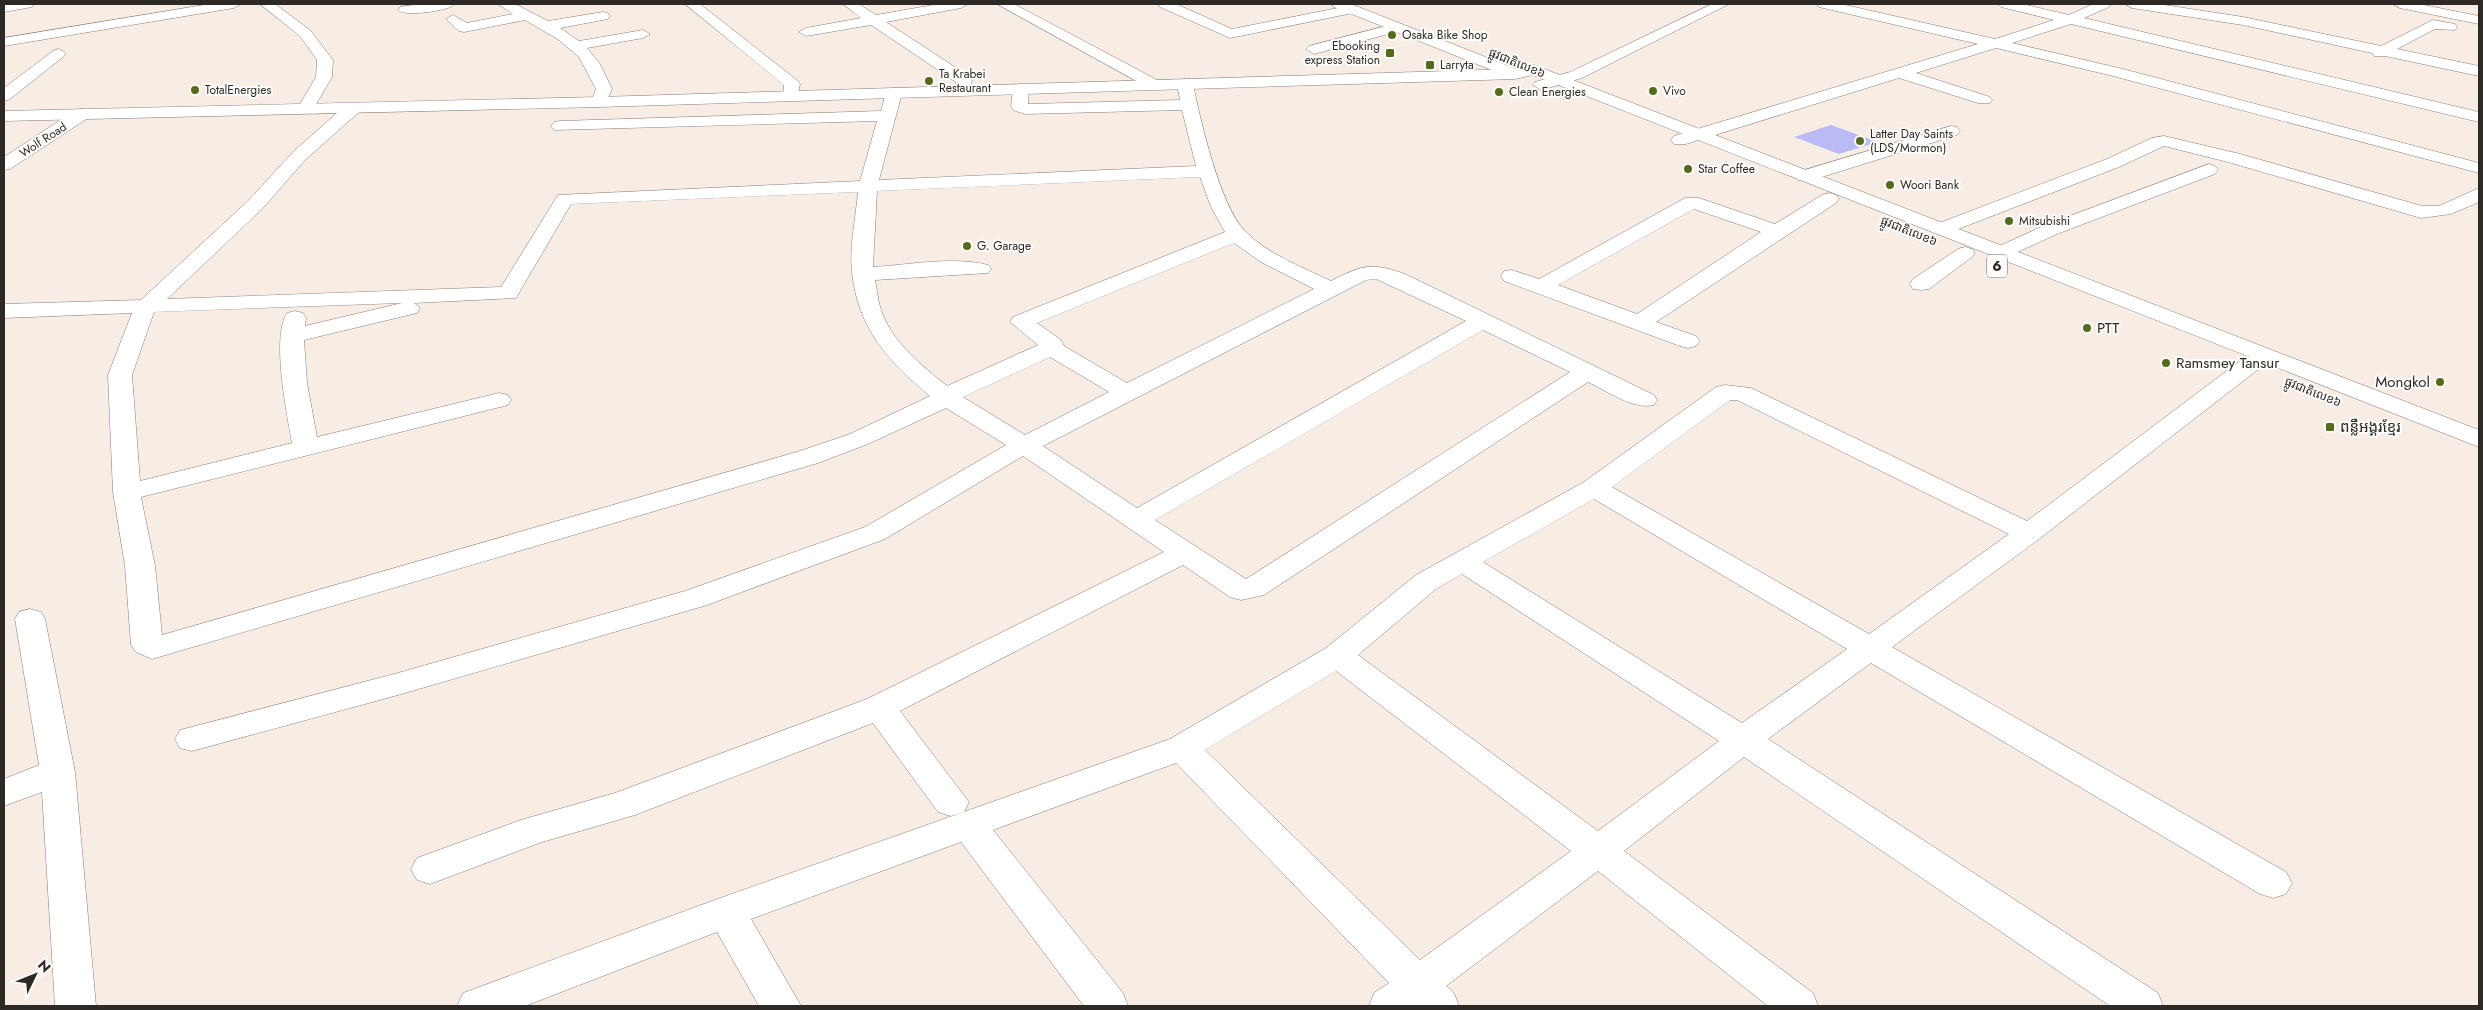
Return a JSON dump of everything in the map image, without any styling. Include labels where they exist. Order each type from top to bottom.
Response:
[{"type":"main road","points":[[4,8],[27,4]]},
{"type":"main road","points":[[4,42],[234,4]]},
{"type":"main road","points":[[267,4],[305,33],[325,60],[324,78],[305,110]]},
{"type":"main road","points":[[405,10],[448,4]]},
{"type":"main road","points":[[505,4],[546,26],[576,46],[591,63],[604,90],[599,102]]},
{"type":"main road","points":[[692,4],[792,84],[790,96]]},
{"type":"main road","points":[[850,4],[964,80],[963,91]]},
{"type":"main road","points":[[806,32],[961,4]]},
{"type":"main road","points":[[1004,4],[1155,85]]},
{"type":"main road","points":[[1165,4],[1230,34],[1352,6]]},
{"type":"main road","points":[[4,116],[305,110],[1438,77],[1576,75],[1722,4]]},
{"type":"main road","points":[[1824,4],[2117,72],[2269,114],[2479,168]]},
{"type":"main road","points":[[2006,4],[2479,117]]},
{"type":"main road","points":[[1689,137],[1995,44],[2071,19],[2104,4]]},
{"type":"main road","points":[[2132,4],[2233,20],[2479,71]]},
{"type":"main road","points":[[2400,4],[2476,16]]},
{"type":"main road","name":"ផ្លូវជាតិលេខ៦","points":[[1352,6],[1470,56],[1537,77]]},
{"type":"main road","name":"ផ្លូវជាតិលេខ៦","points":[[1352,6],[1689,137],[1829,199],[1965,253],[2257,361],[2479,439]]},
{"type":"main road","points":[[455,26],[526,16]]},
{"type":"main road","points":[[546,26],[604,16]]},
{"type":"main road","points":[[2369,60],[2433,24],[2450,26]]},
{"type":"main road","points":[[1314,50],[1398,27]]},
{"type":"main road","points":[[576,46],[643,34]]},
{"type":"main road","points":[[4,96],[58,54]]},
{"type":"main road","points":[[1438,77],[1463,74],[1478,67],[1478,62],[1470,56]]},
{"type":"main road","points":[[1899,72],[1984,100]]},
{"type":"main road","points":[[1185,84],[1188,105],[1207,171],[1229,226],[1245,242],[1330,289]]},
{"type":"main road","points":[[1022,89],[1019,106],[1025,109],[1188,105]]},
{"type":"main road","points":[[894,93],[868,185],[863,274],[870,311],[888,344],[899,357],[946,397],[1024,445],[1241,590],[1253,588],[1587,372]]},
{"type":"main road","points":[[722,120],[737,98]]},
{"type":"main road","points":[[353,108],[299,156],[256,204],[145,308],[120,375],[127,492],[140,566],[147,645],[152,648],[809,457],[859,439],[1051,348]]},
{"type":"main road","name":"Wolf Road","points":[[4,165],[82,114]]},
{"type":"main road","points":[[560,126],[887,116]]},
{"type":"main road","points":[[1806,176],[1951,131]]},
{"type":"main road","name":"ផ្លូវជាតិលេខ៦","points":[[1689,137],[1806,176],[2002,252],[2479,458]]},
{"type":"main road","points":[[1941,229],[2062,183],[2164,141],[2234,158],[2421,212],[2438,213],[2454,208],[2479,194]]},
{"type":"main road","points":[[2002,252],[2050,230],[2209,170]]},
{"type":"main road","points":[[4,311],[145,308],[298,300],[508,293],[565,199],[1207,171]]},
{"type":"main road","points":[[2062,183],[2120,204]]},
{"type":"main road","points":[[1639,323],[1777,231],[1829,199]]},
{"type":"main road","points":[[1541,286],[1692,202],[1777,231]]},
{"type":"main road","points":[[1051,348],[1053,345],[1021,322],[1236,235]]},
{"type":"main road","points":[[1921,284],[1965,253]]},
{"type":"main road","points":[[863,274],[955,268],[981,269]]},
{"type":"main road","points":[[192,739],[398,684],[696,598],[875,533],[1024,445],[1125,392],[1361,274],[1378,272],[1645,400]]},
{"type":"main road","points":[[1512,276],[1688,341]]},
{"type":"main road","points":[[292,336],[466,294]]},
{"type":"main road","points":[[298,300],[292,336],[296,391],[306,448]]},
{"type":"main road","points":[[1135,520],[1482,321]]},
{"type":"main road","points":[[1051,348],[1125,392]]},
{"type":"main road","points":[[1182,748],[1415,999],[1598,851],[1743,740],[2029,534],[2257,361]]},
{"type":"main road","points":[[478,1006],[726,912],[959,813],[1182,748],[1337,656],[1426,582],[1594,488],[1725,392],[1742,393],[2029,534]]},
{"type":"main road","points":[[127,492],[499,400]]},
{"type":"main road","points":[[1594,488],[2273,883]]},
{"type":"main road","points":[[430,869],[534,830],[631,802],[758,755],[879,707],[1184,553]]},
{"type":"main road","points":[[1461,561],[1743,740],[2143,1006]]},
{"type":"main road","points":[[30,619],[58,772],[76,1006]]},
{"type":"main road","points":[[1337,656],[1598,851],[1798,1006]]},
{"type":"main road","points":[[879,707],[1108,1006]]},
{"type":"main road","points":[[4,793],[58,772]]},
{"type":"main road","points":[[726,912],[782,1006]]},
{"type":"building","name":"Latter Day Saints (LDS/Mormon)","points":[[1831,125],[1878,142],[1839,154],[1794,137]]},
{"type":"place","name":"Osaka Bike Shop","points":[[1392,35]]},
{"type":"place","name":"Ebooking express Station","points":[[1390,53]]},
{"type":"place","name":"Larryta","points":[[1430,65]]},
{"type":"place","name":"Ta Krabei Restaurant","points":[[929,81]]},
{"type":"place","name":"TotalEnergies","points":[[195,90]]},
{"type":"place","name":"Vivo","points":[[1653,91]]},
{"type":"place","name":"Clean Energies","points":[[1499,92]]},
{"type":"place","name":"Latter Day Saints (LDS/Mormon)","points":[[1860,141]]},
{"type":"place","name":"Star Coffee","points":[[1688,169]]},
{"type":"place","name":"Woori Bank","points":[[1890,185]]},
{"type":"place","name":"Mitsubishi","points":[[2009,221]]},
{"type":"place","name":"G. Garage","points":[[967,246]]},
{"type":"place","name":"PTT","points":[[2087,328]]},
{"type":"place","name":"Ramsmey Tansur","points":[[2166,363]]},
{"type":"place","name":"Mongkol","points":[[2440,382]]},
{"type":"place","name":"ពន្លឺអង្គរខ្មែរ","points":[[2330,427]]}]
